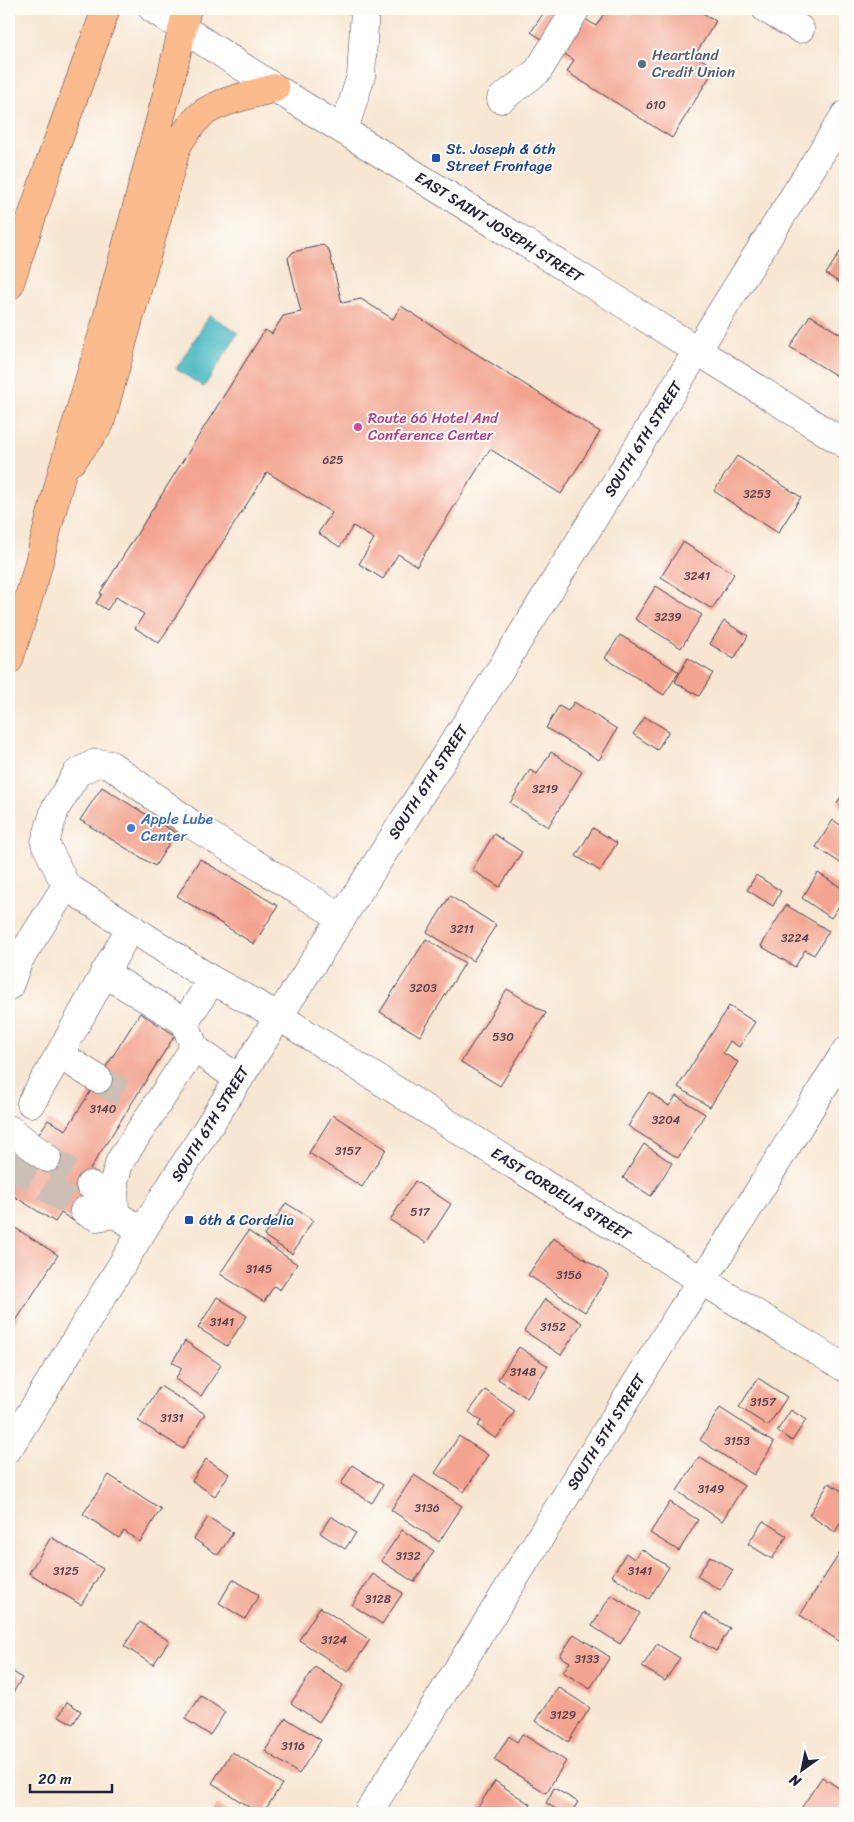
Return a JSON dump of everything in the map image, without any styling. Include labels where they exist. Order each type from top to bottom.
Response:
[{"type":"main road","points":[[9,286],[48,165],[106,9]]},
{"type":"main road","points":[[11,650],[36,577],[60,476],[111,303],[169,86],[184,18]]},
{"type":"main road","points":[[60,476],[100,424],[177,146],[187,129],[203,114],[239,98],[275,88]]},
{"type":"main road","points":[[9,237],[48,165]]},
{"type":"street","name":"EAST SAINT JOSEPH STREET","points":[[153,9],[184,18],[275,88],[845,444]]},
{"type":"street","points":[[344,130],[361,76],[365,9]]},
{"type":"street","points":[[501,100],[538,71],[576,9]]},
{"type":"street","points":[[766,9],[800,29]]},
{"type":"street","name":"SOUTH 6TH STREET","points":[[9,1448],[142,1231],[500,670],[845,115]]},
{"type":"street","points":[[9,986],[19,960],[66,886],[45,843],[55,809],[77,773],[96,763],[111,765],[194,826],[342,918]]},
{"type":"street","name":"EAST CORDELIA STREET","points":[[66,886],[212,980],[278,1016],[557,1192],[845,1368]]},
{"type":"street","points":[[31,1103],[60,1055],[131,927]]},
{"type":"street","points":[[104,973],[185,1022],[194,1048],[239,1079]]},
{"type":"street","points":[[185,1022],[212,980]]},
{"type":"street","points":[[142,1231],[114,1206],[114,1181],[120,1161],[144,1104],[194,1048]]},
{"type":"street","name":"SOUTH 5TH STREET","points":[[368,1813],[845,1052]]},
{"type":"street","points":[[60,1055],[98,1079]]},
{"type":"street","points":[[9,1129],[47,1158]]},
{"type":"street","points":[[87,1198],[98,1217],[114,1206]]},
{"type":"water","points":[[210,315],[238,333],[204,387],[176,369]]},
{"type":"building","points":[[546,9],[570,9],[596,26],[607,9],[621,9],[630,15],[634,9],[696,9],[716,21],[695,55],[715,68],[672,138],[567,72],[574,60],[531,32]]},
{"type":"building","points":[[845,244],[845,286],[826,274]]},
{"type":"building","points":[[323,245],[329,250],[342,303],[361,299],[393,319],[401,306],[600,432],[561,494],[490,449],[417,566],[398,554],[383,579],[359,564],[374,539],[353,526],[340,547],[318,533],[332,513],[267,472],[159,643],[135,628],[144,614],[116,597],[107,610],[96,603],[102,594],[100,593],[265,330],[272,334],[283,316],[301,312],[288,258],[293,252]]},
{"type":"building","points":[[810,315],[845,337],[845,381],[790,347]]},
{"type":"building","points":[[737,456],[801,497],[778,533],[714,491]]},
{"type":"building","points":[[683,542],[734,574],[712,609],[661,577]]},
{"type":"building","points":[[656,586],[702,615],[681,648],[635,619]]},
{"type":"building","points":[[724,621],[748,636],[734,659],[710,644]]},
{"type":"building","points":[[620,635],[679,672],[664,695],[605,658]]},
{"type":"building","points":[[688,658],[713,673],[699,696],[675,682]]},
{"type":"building","points":[[574,702],[617,729],[599,760],[546,728],[559,706],[568,711]]},
{"type":"building","points":[[645,717],[669,731],[657,750],[633,734]]},
{"type":"building","points":[[551,752],[582,772],[548,827],[510,803],[530,770],[537,774]]},
{"type":"building","points":[[102,787],[176,833],[155,866],[80,820]]},
{"type":"building","points":[[845,790],[845,809],[837,803]]},
{"type":"building","points":[[833,820],[845,828],[845,866],[816,847]]},
{"type":"building","points":[[593,828],[617,843],[600,871],[576,856]]},
{"type":"building","points":[[494,834],[522,852],[500,887],[472,870]]},
{"type":"building","points":[[200,859],[278,906],[254,944],[177,896]]},
{"type":"building","points":[[818,873],[845,890],[845,909],[840,905],[831,918],[802,898]]},
{"type":"building","points":[[756,875],[781,891],[773,906],[747,890]]},
{"type":"building","points":[[450,896],[496,925],[473,961],[427,932]]},
{"type":"building","points":[[786,905],[829,931],[814,955],[805,950],[795,967],[761,946]]},
{"type":"building","points":[[426,939],[465,963],[420,1036],[380,1012]]},
{"type":"building","points":[[507,989],[546,1013],[500,1086],[461,1062]]},
{"type":"building","points":[[729,1006],[755,1022],[739,1047],[730,1041],[723,1053],[738,1062],[710,1107],[678,1087]]},
{"type":"building","points":[[140,1013],[175,1035],[90,1169],[97,1173],[95,1194],[77,1223],[61,1213],[55,1222],[9,1193],[9,1140],[35,1140],[48,1120],[66,1130]]},
{"type":"building","points":[[649,1092],[669,1106],[676,1096],[705,1114],[678,1158],[628,1126]]},
{"type":"building","points":[[333,1115],[386,1149],[362,1187],[309,1153]]},
{"type":"building","points":[[644,1144],[672,1163],[651,1196],[623,1178]]},
{"type":"building","points":[[415,1181],[451,1204],[426,1243],[390,1220]]},
{"type":"building","points":[[286,1203],[313,1220],[292,1254],[264,1236]]},
{"type":"building","points":[[9,1224],[58,1255],[9,1332]]},
{"type":"building","points":[[248,1231],[297,1264],[280,1290],[274,1286],[264,1302],[220,1274]]},
{"type":"building","points":[[553,1238],[609,1275],[585,1312],[528,1275]]},
{"type":"building","points":[[217,1297],[247,1316],[227,1346],[198,1328]]},
{"type":"building","points":[[545,1299],[582,1323],[561,1355],[524,1331]]},
{"type":"building","points":[[185,1341],[221,1365],[201,1396],[175,1379],[182,1368],[172,1362]]},
{"type":"building","points":[[519,1347],[548,1366],[527,1398],[498,1379]]},
{"type":"building","points":[[758,1378],[787,1397],[768,1426],[739,1407]]},
{"type":"building","points":[[160,1386],[205,1414],[183,1449],[138,1421]]},
{"type":"building","points":[[485,1390],[515,1411],[496,1439],[478,1426],[481,1421],[469,1412]]},
{"type":"building","points":[[720,1408],[774,1443],[754,1475],[700,1440]]},
{"type":"building","points":[[791,1410],[806,1420],[792,1441],[777,1431]]},
{"type":"building","points":[[459,1436],[488,1455],[464,1492],[435,1473]]},
{"type":"building","points":[[699,1457],[744,1486],[722,1521],[677,1491]]},
{"type":"building","points":[[206,1459],[229,1474],[215,1496],[192,1481]]},
{"type":"building","points":[[352,1465],[383,1485],[372,1503],[341,1484]]},
{"type":"building","points":[[109,1475],[161,1509],[140,1542],[124,1531],[119,1538],[83,1514]]},
{"type":"building","points":[[414,1475],[462,1506],[439,1542],[391,1510]]},
{"type":"building","points":[[829,1483],[845,1493],[845,1516],[835,1532],[809,1515]]},
{"type":"building","points":[[670,1502],[698,1520],[679,1551],[650,1533]]},
{"type":"building","points":[[331,1516],[356,1533],[345,1549],[320,1533]]},
{"type":"building","points":[[208,1517],[233,1533],[218,1555],[194,1539]]},
{"type":"building","points":[[763,1521],[787,1536],[772,1559],[748,1544]]},
{"type":"building","points":[[402,1530],[434,1551],[414,1582],[381,1561]]},
{"type":"building","points":[[51,1537],[103,1569],[81,1605],[29,1573]]},
{"type":"building","points":[[845,1545],[845,1645],[800,1615]]},
{"type":"building","points":[[641,1549],[669,1567],[649,1599],[612,1576],[626,1553],[634,1559]]},
{"type":"building","points":[[710,1556],[733,1570],[720,1590],[697,1576]]},
{"type":"building","points":[[373,1574],[403,1593],[382,1624],[352,1605]]},
{"type":"building","points":[[233,1579],[259,1595],[245,1619],[219,1603]]},
{"type":"building","points":[[611,1595],[640,1613],[620,1644],[592,1626]]},
{"type":"building","points":[[320,1607],[370,1640],[348,1672],[299,1640]]},
{"type":"building","points":[[704,1613],[730,1628],[716,1651],[691,1636]]},
{"type":"building","points":[[140,1622],[169,1641],[153,1665],[124,1646]]},
{"type":"building","points":[[574,1634],[610,1657],[590,1689],[563,1672],[570,1662],[560,1656]]},
{"type":"building","points":[[657,1644],[680,1658],[665,1681],[642,1667]]},
{"type":"building","points":[[315,1667],[343,1685],[319,1722],[291,1703]]},
{"type":"building","points":[[9,1669],[22,1678],[9,1699]]},
{"type":"building","points":[[558,1687],[590,1708],[568,1742],[536,1721]]},
{"type":"building","points":[[201,1696],[225,1712],[210,1735],[185,1719]]},
{"type":"building","points":[[67,1702],[81,1711],[73,1724],[59,1716]]},
{"type":"building","points":[[286,1718],[321,1740],[299,1774],[265,1751]]},
{"type":"building","points":[[522,1734],[566,1761],[546,1793],[494,1760],[509,1736],[517,1742]]},
{"type":"building","points":[[232,1752],[282,1784],[263,1813],[258,1813],[212,1783]]},
{"type":"building","points":[[822,1777],[845,1792],[845,1813],[798,1813]]},
{"type":"building","points":[[495,1781],[531,1805],[525,1813],[474,1813]]},
{"type":"building","points":[[554,1788],[578,1802],[571,1813],[563,1813],[546,1803]]},
{"type":"building","points":[[216,1805],[229,1813],[211,1813]]},
{"type":"tunnel","points":[[98,1079],[134,1099]]},
{"type":"tunnel","points":[[47,1158],[90,1185]]},
{"type":"tunnel","points":[[9,1164],[84,1211]]},
{"type":"place","name":"Heartland Credit Union","points":[[642,64]]},
{"type":"place","name":"St. Joseph & 6th Street Frontage","points":[[436,158]]},
{"type":"place","name":"Route 66 Hotel And Conference Center","points":[[358,427]]},
{"type":"place","name":"Apple Lube Center","points":[[131,828]]},
{"type":"place","name":"6th & Cordelia","points":[[189,1220]]}]
